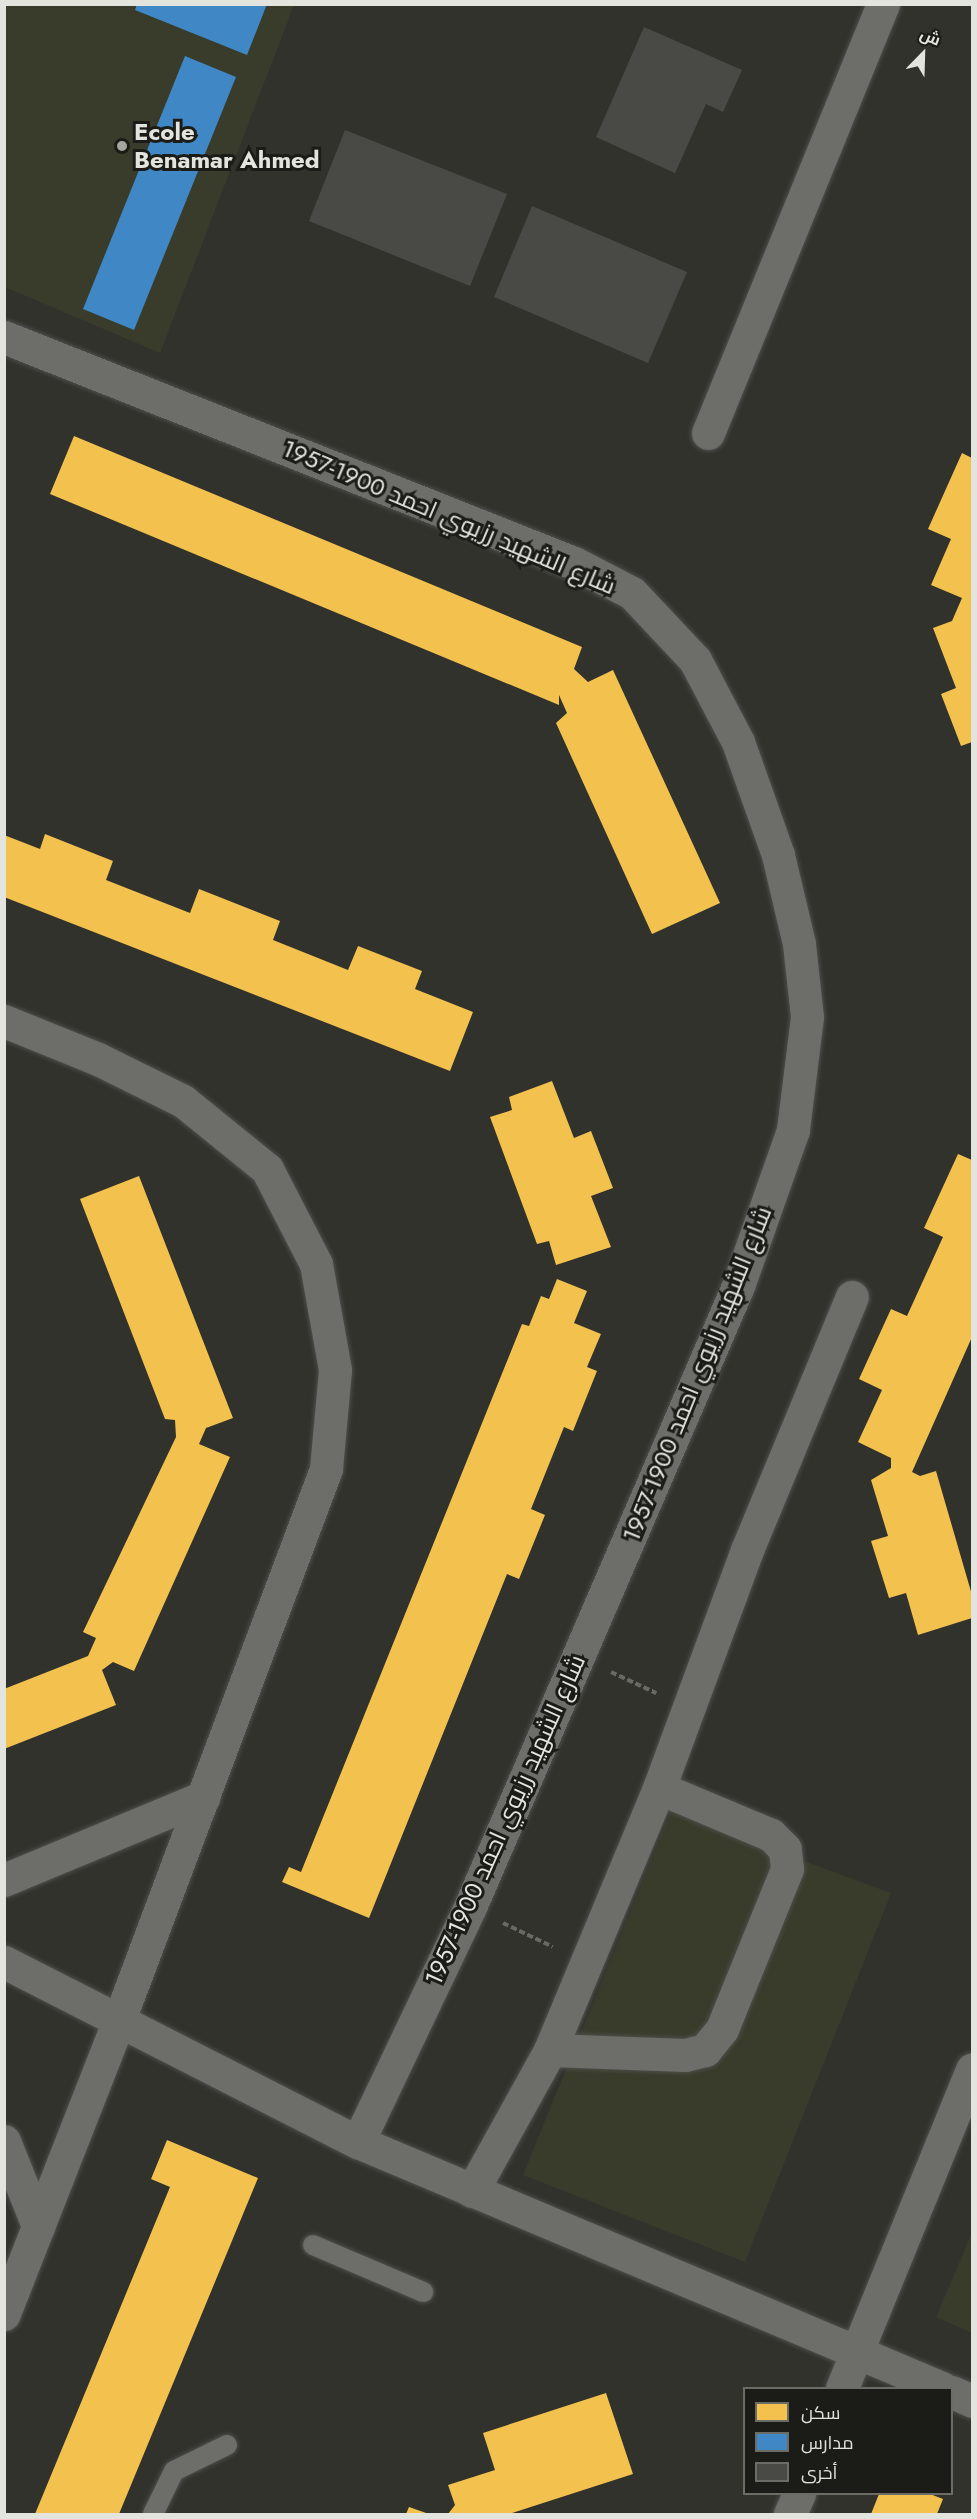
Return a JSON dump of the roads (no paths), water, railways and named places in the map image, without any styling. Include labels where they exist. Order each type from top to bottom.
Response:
[{"type":"street","points":[[708,433],[883,4]]},
{"type":"street","name":"شارع الشهيد رزيوي احمد 1900-1957","points":[[4,337],[574,563],[632,593],[695,660],[738,742],[778,855],[800,944],[807,1017],[794,1130],[738,1286],[470,1907],[358,2142]]},
{"type":"street","points":[[4,1021],[98,1059],[183,1101],[267,1169],[316,1264],[335,1370],[326,1469],[119,2020],[4,2314]]},
{"type":"street","points":[[472,2191],[550,2050],[659,1788],[747,1550],[852,1297]]},
{"type":"street","points":[[550,2050],[685,2055],[705,2050],[722,2029],[787,1869],[785,1850],[771,1836],[659,1788]]},
{"type":"street","points":[[4,1880],[203,1797]]},
{"type":"street","points":[[4,1962],[358,2142],[940,2387]]},
{"type":"street","points":[[842,2387],[972,2070]]},
{"type":"street","points":[[4,2141],[38,2226]]},
{"type":"street","points":[[953,2393],[972,2401]]},
{"type":"lane","points":[[313,2246],[423,2292]]},
{"type":"lane","points":[[153,2514],[174,2471],[227,2445]]},
{"type":"place","name":"Ecole Benamar Ahmed","points":[[122,146]]}]
